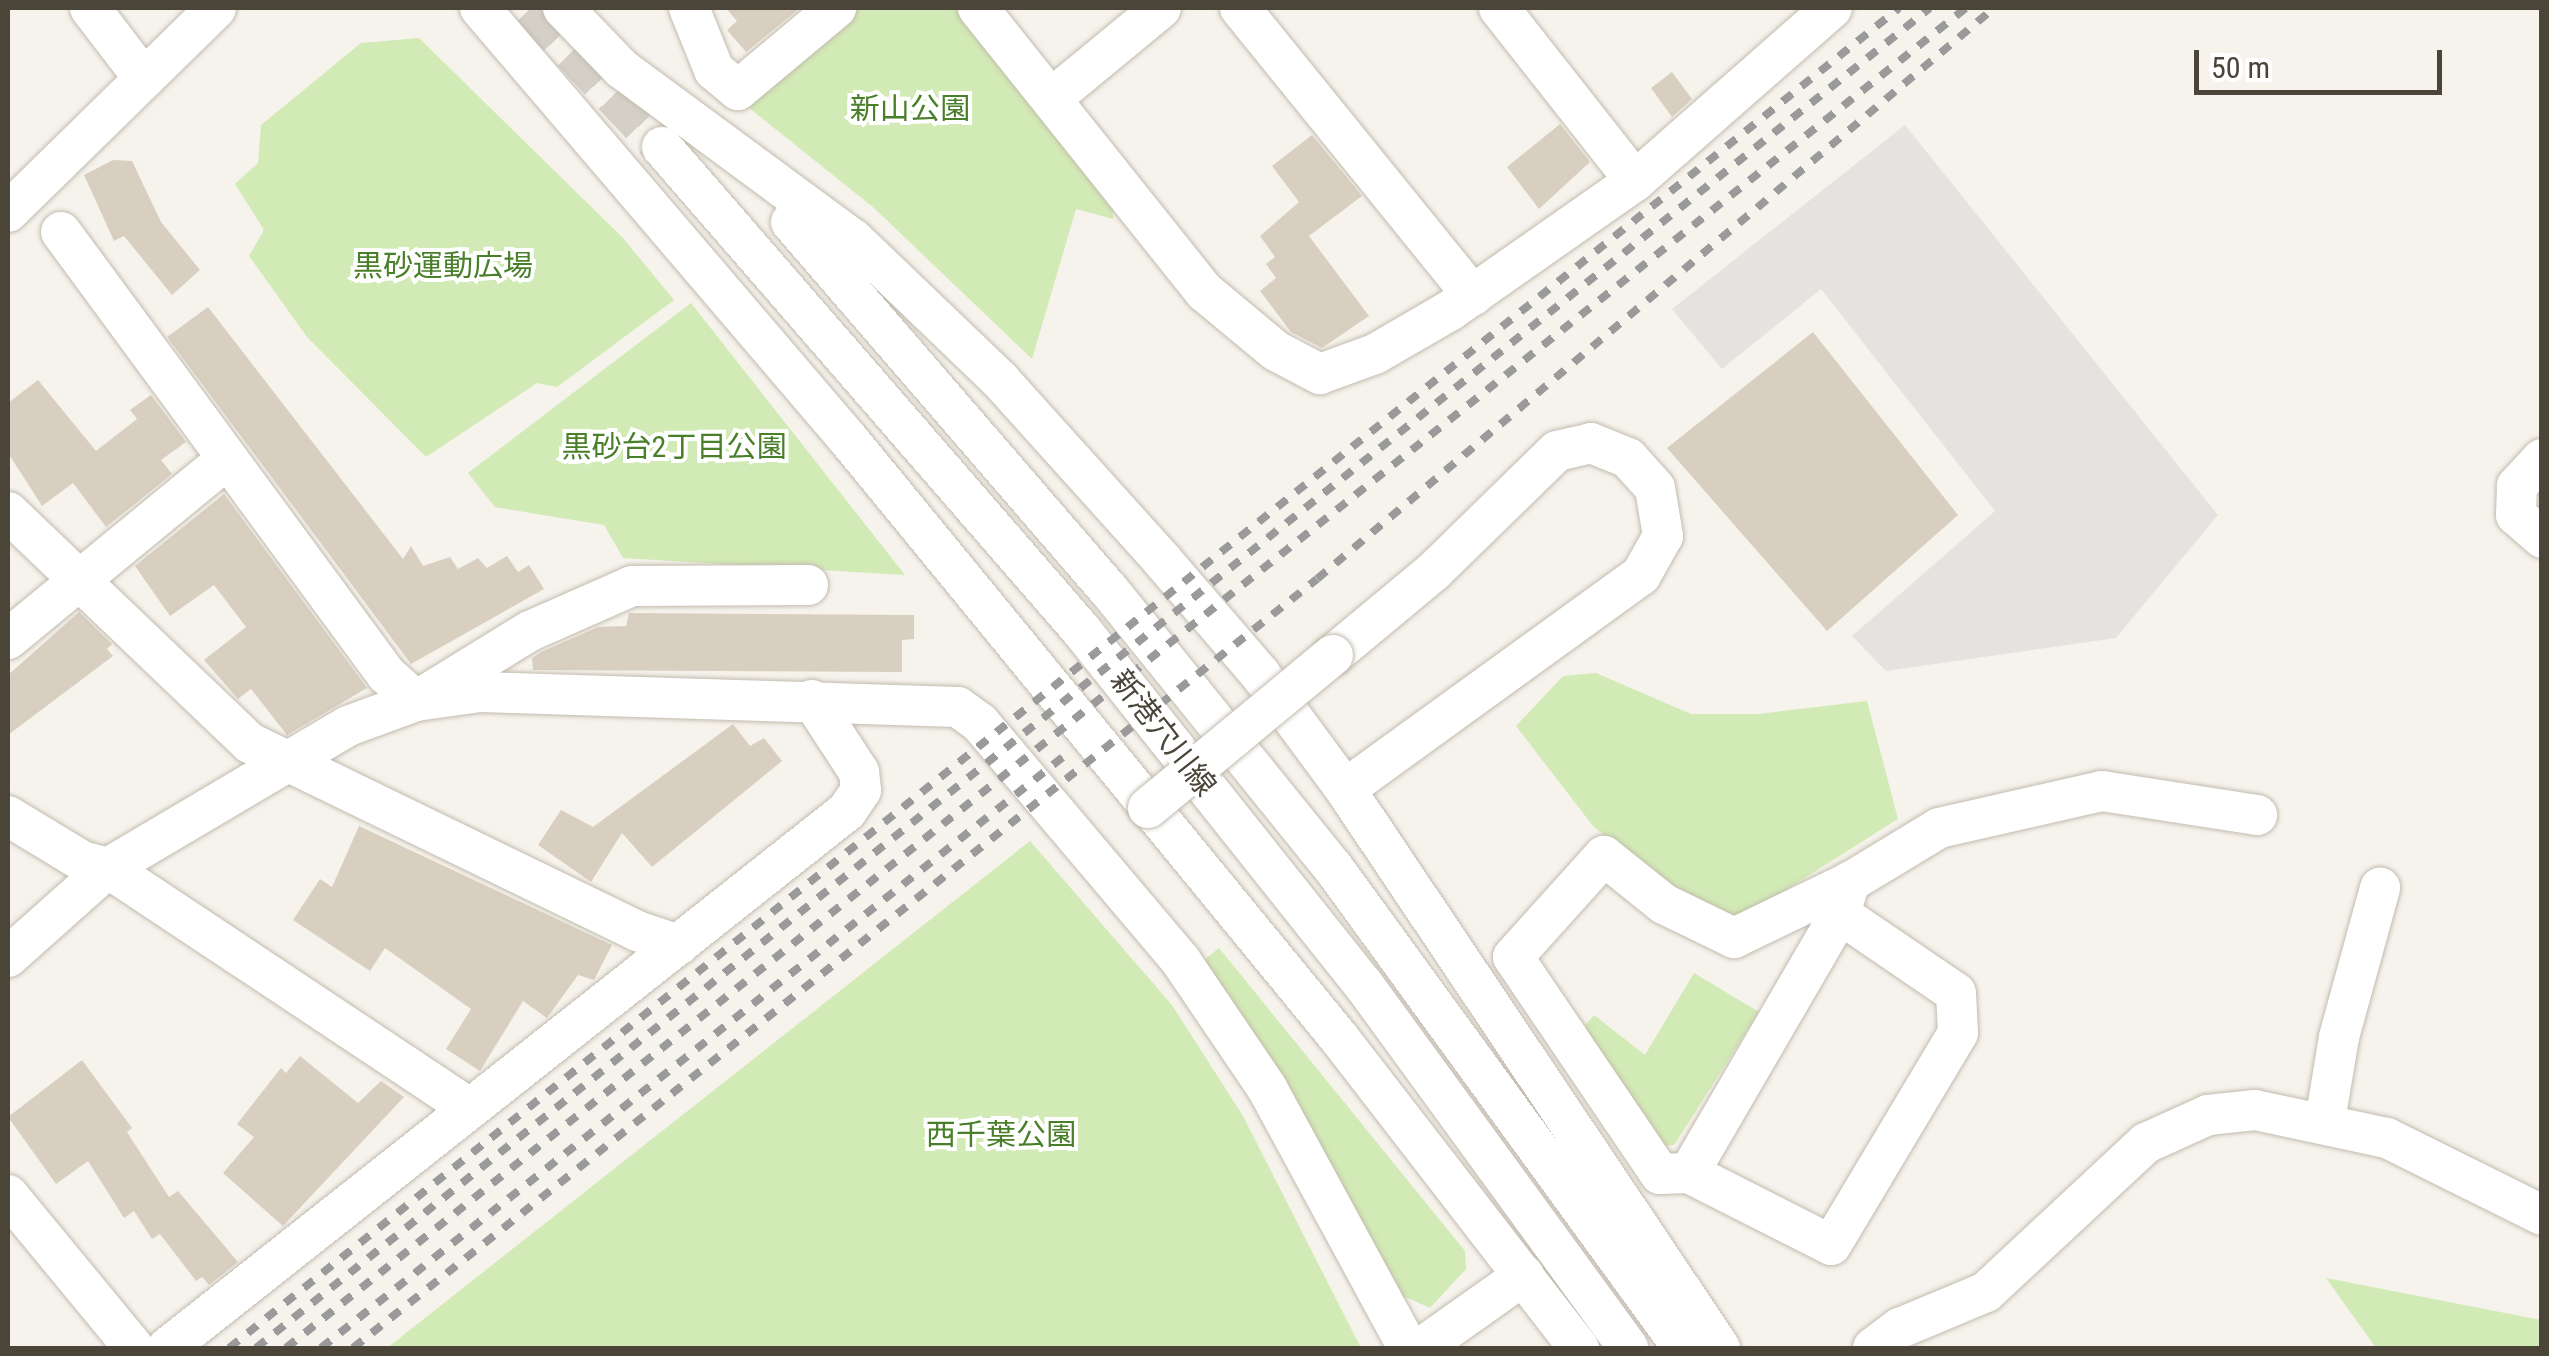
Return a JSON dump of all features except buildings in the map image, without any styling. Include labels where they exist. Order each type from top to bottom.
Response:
[{"type":"street","points":[[90,8],[142,76]]},
{"type":"street","points":[[8,212],[142,76],[216,8]]},
{"type":"street","points":[[480,8],[848,439],[1579,1348]]},
{"type":"street","points":[[563,8],[622,69],[838,226],[938,319],[1260,674],[1345,789],[1720,1348]]},
{"type":"street","points":[[690,8],[714,70],[738,90],[836,8]]},
{"type":"street","points":[[978,8],[1206,292],[1276,352],[1320,374],[1376,354],[1473,296],[1635,182],[1832,8]]},
{"type":"street","points":[[1052,98],[1161,8]]},
{"type":"street","points":[[1240,8],[1473,296]]},
{"type":"street","points":[[1499,8],[1635,182]]},
{"type":"street","name":"新港穴川線","points":[[662,147],[1082,631],[1363,984],[1628,1348]]},
{"type":"street","name":"新港穴川線","points":[[790,222],[1009,472],[1332,866],[1684,1348]]},
{"type":"street","points":[[61,232],[386,674],[416,702]]},
{"type":"street","points":[[1148,808],[1433,572],[1557,452],[1591,443],[1628,458],[1655,488],[1663,536],[1640,575],[1345,789]]},
{"type":"street","points":[[2542,458],[2517,486],[2516,515],[2542,538]]},
{"type":"street","points":[[8,639],[228,459]]},
{"type":"street","points":[[8,512],[250,743],[280,762],[637,931],[679,945]]},
{"type":"street","points":[[416,702],[530,631],[632,586],[808,584]]},
{"type":"street","points":[[8,957],[108,868],[280,762],[365,718],[416,702],[480,692],[922,702],[958,708],[980,723],[1181,961],[1267,1088],[1408,1348]]},
{"type":"street","points":[[167,1348],[468,1106],[846,811],[860,790],[859,772],[812,700]]},
{"type":"street","points":[[1845,898],[1956,992],[1958,1034],[1831,1245],[1689,1174],[1660,1174],[1512,958],[1604,856],[1664,904],[1734,938],[1845,898],[1938,828],[2102,791],[2257,815]]},
{"type":"street","points":[[8,816],[82,861],[108,868],[468,1106]]},
{"type":"street","points":[[2326,1121],[2340,1038],[2380,888]]},
{"type":"street","points":[[1689,1174],[1845,898]]},
{"type":"street","points":[[1873,1348],[1900,1328],[1986,1292],[2146,1143],[2208,1115],[2256,1110],[2326,1121],[2454,1166],[2542,1214]]},
{"type":"street","points":[[8,1195],[134,1348]]},
{"type":"street","points":[[1422,1348],[1524,1275]]},
{"type":"green space","name":"新山公園","points":[[859,8],[959,8],[1112,197],[1113,219],[1076,209],[1032,359],[874,208],[743,103]]},
{"type":"green space","name":"黒砂運動広場","points":[[419,38],[622,237],[674,300],[557,387],[537,383],[426,457],[307,337],[249,256],[264,230],[235,184],[258,163],[261,125],[361,43]]},
{"type":"green space","name":"黒砂台2丁目公園","points":[[691,303],[905,575],[623,558],[604,525],[495,507],[468,473]]},
{"type":"green space","points":[[1596,673],[1691,714],[1758,714],[1867,701],[1898,819],[1730,925],[1697,911],[1593,826],[1516,726],[1563,676]]},
{"type":"green space","name":"西千葉公園","points":[[1030,841],[1172,1005],[1243,1116],[1361,1348],[387,1348]]},
{"type":"green space","points":[[1219,948],[1465,1251],[1466,1269],[1430,1308],[1401,1295],[1197,966]]},
{"type":"green space","points":[[1694,973],[1759,1012],[1674,1145],[1657,1146],[1586,1041],[1586,1024],[1594,1015],[1645,1055]]},
{"type":"green space","points":[[2326,1278],[2541,1320],[2541,1348],[2376,1348]]},
{"type":"shaded area","points":[[1905,125],[2218,515],[2116,638],[1886,671],[1852,636],[1995,511],[1821,289],[1722,369],[1672,309]]},
{"type":"tunnel","points":[[531,8],[662,147]]},
{"type":"railway","points":[[229,1348],[1899,8]]},
{"type":"railway","points":[[256,1348],[1930,8]]},
{"type":"railway","points":[[286,1348],[1966,8]]},
{"type":"railway","points":[[353,1348],[1317,579],[1994,8]]},
{"type":"railway","points":[[321,1348],[1063,757]]}]
